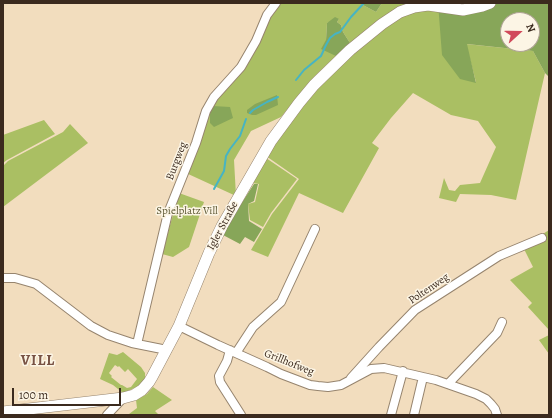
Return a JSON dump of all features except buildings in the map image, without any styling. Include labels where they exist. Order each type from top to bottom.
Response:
[{"type":"main road","name":"Igler Straße","points":[[3,412],[23,412],[123,398],[138,393],[146,386],[167,350],[179,326],[222,226],[271,141],[294,109],[314,85],[350,50],[382,24],[400,12],[414,7],[428,5],[463,10],[490,3]]},
{"type":"street","name":"Burgweg","points":[[137,344],[168,213],[196,143],[206,111],[214,97],[241,67],[256,41],[267,15],[276,3]]},
{"type":"street","points":[[241,415],[220,382],[219,376],[233,352],[254,327],[280,302],[315,229]]},
{"type":"street","name":"Poltenweg","points":[[346,383],[379,346],[415,310],[499,256],[542,238]]},
{"type":"street","points":[[3,278],[15,278],[36,284],[91,326],[108,335],[137,344],[167,350]]},
{"type":"street","points":[[448,384],[497,332],[502,322]]},
{"type":"street","name":"Grillhofweg","points":[[179,326],[281,374],[310,385],[341,385],[374,368],[403,371],[448,384],[483,397],[493,406],[497,415]]},
{"type":"street","points":[[391,415],[403,371]]},
{"type":"street","points":[[414,415],[423,377]]},
{"type":"street","points":[[107,415],[123,398]]},
{"type":"green space","points":[[278,3],[362,3],[361,4],[376,12],[382,3],[415,3],[350,43],[343,32],[341,25],[337,22],[339,19],[327,23],[326,40],[336,56],[315,76],[281,117],[251,131],[234,160],[236,196],[186,173],[206,116]]},
{"type":"green space","points":[[382,3],[376,12],[361,4]]},
{"type":"green space","points":[[438,3],[549,3],[549,77],[545,73],[534,52],[540,52],[540,12],[500,12],[500,48],[467,44],[476,83],[460,79],[442,55]]},
{"type":"green space","points":[[414,10],[439,11],[460,78],[476,82],[466,44],[500,48],[500,52],[534,52],[545,73],[516,200],[491,195],[460,194],[456,202],[439,198],[444,178],[449,190],[455,191],[460,185],[480,183],[496,147],[478,121],[451,115],[413,93],[372,143],[379,148],[343,213],[299,193],[268,257],[251,250],[272,214],[299,179],[266,156],[284,129],[333,71],[397,18]]},
{"type":"green space","points":[[335,17],[339,19],[337,22],[341,25],[343,32],[350,43],[336,56],[321,49],[326,40],[327,23]]},
{"type":"green space","points":[[277,95],[278,105],[256,115],[247,113],[247,110],[255,104]]},
{"type":"green space","points":[[213,106],[230,107],[233,118],[214,127],[210,123],[210,113]]},
{"type":"green space","points":[[44,120],[55,134],[3,163],[3,135]]},
{"type":"green space","points":[[70,124],[88,143],[3,207],[3,166],[8,161],[63,132]]},
{"type":"green space","points":[[266,158],[297,179],[271,213],[263,227],[250,220],[248,204],[255,202],[259,184],[252,183]]},
{"type":"green space","points":[[254,184],[258,184],[254,201],[248,204],[249,221],[262,229],[254,242],[245,237],[240,244],[223,235]]},
{"type":"green space","name":"Spielplatz Vill","points":[[179,193],[204,202],[189,247],[173,257],[162,254]]},
{"type":"green space","points":[[549,230],[549,330],[528,307],[532,303],[510,280],[533,267],[523,247]]},
{"type":"green space","points":[[549,335],[549,354],[539,340]]},
{"type":"green space","points":[[123,352],[141,367],[145,373],[145,381],[139,386],[123,393],[113,385],[100,379],[109,353],[117,355]],"holes":[[[115,365],[118,367],[119,366],[125,372],[128,369],[137,379],[131,387],[127,388],[111,377],[112,376],[109,373]]]},
{"type":"green space","points":[[153,387],[172,400],[155,411],[159,415],[121,415],[129,414],[137,408],[136,400],[147,394]]},
{"type":"waterway","points":[[296,80],[304,70],[321,56],[330,38],[340,32],[364,3]]},
{"type":"waterway","points":[[250,113],[278,97]]},
{"type":"waterway","points":[[214,189],[224,171],[226,156],[240,136],[246,119]]},
{"type":"district","name":"VILL","points":[[38,361]]}]
